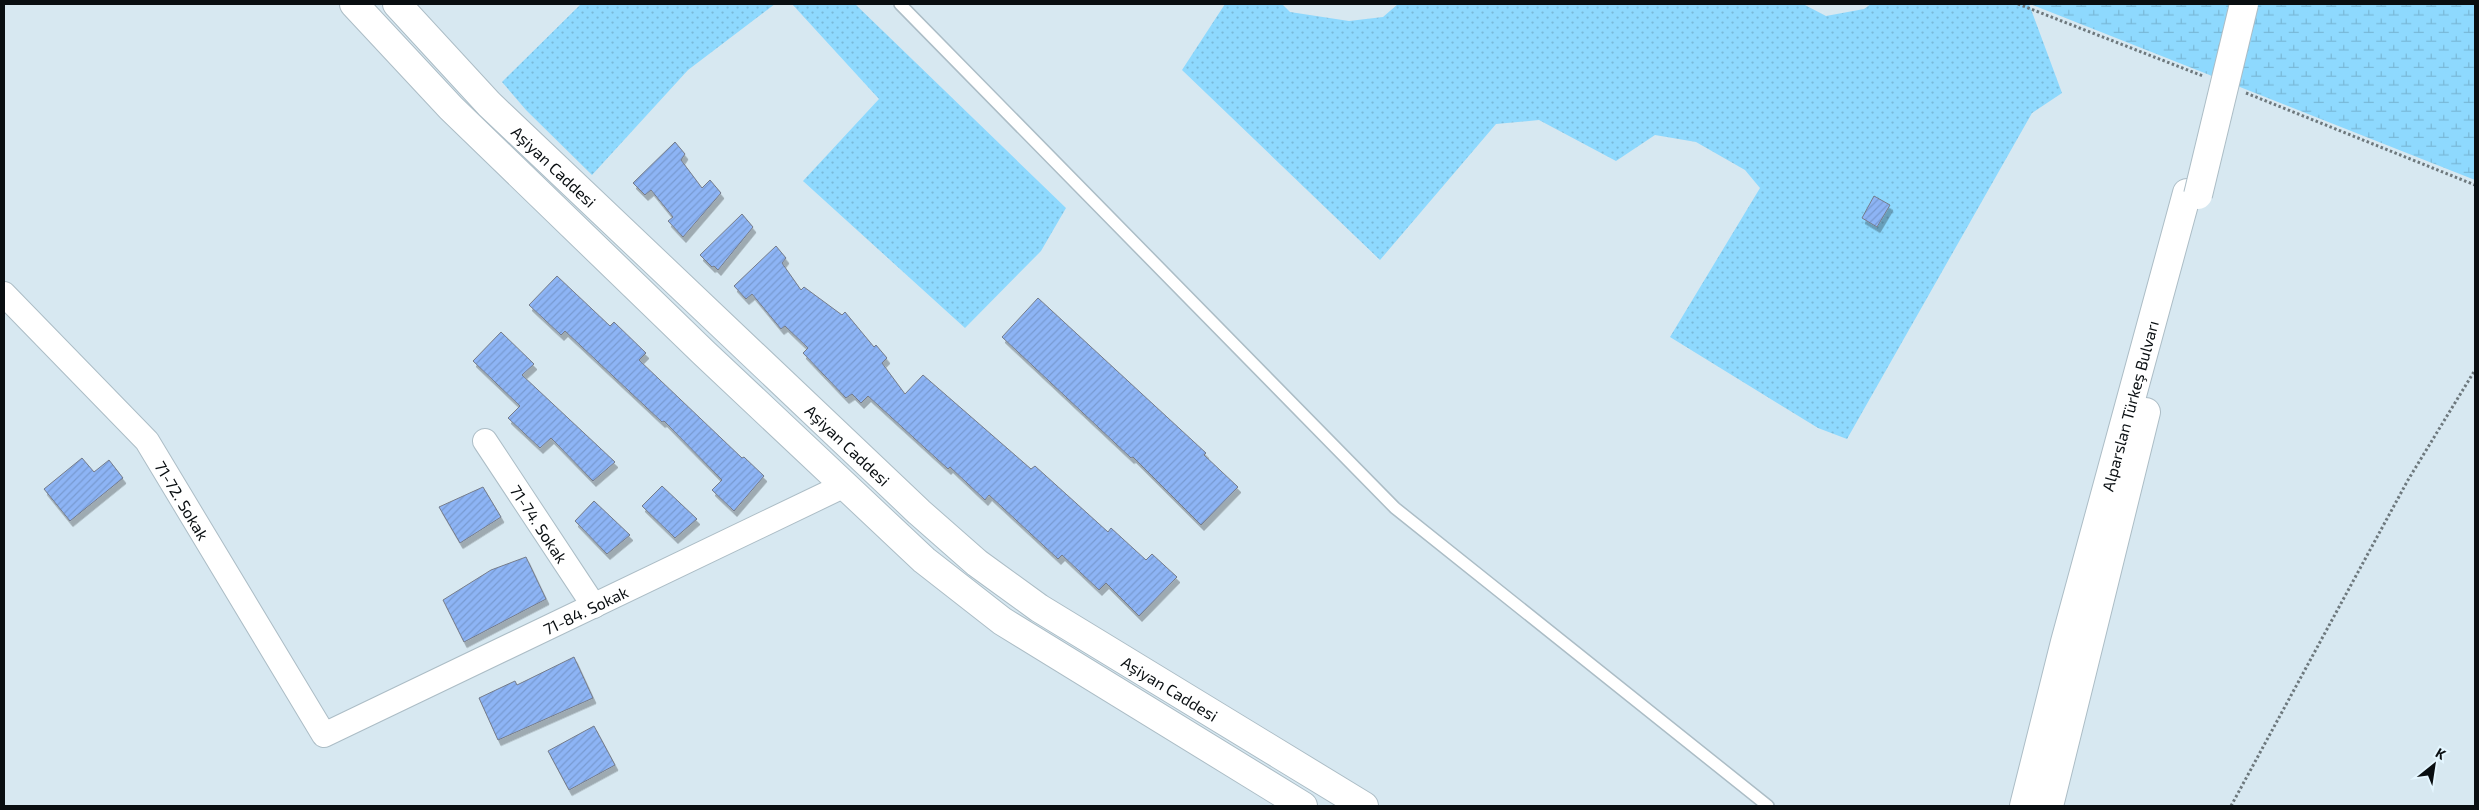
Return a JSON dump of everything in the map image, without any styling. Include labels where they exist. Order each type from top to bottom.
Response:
[{"type":"street","name":"Aşiyan Caddesi","points":[[354,4],[458,115],[924,560],[1002,620],[1302,806]]},
{"type":"street","name":"Aşiyan Caddesi","points":[[397,4],[489,104],[918,512],[977,563],[1039,608],[1364,806]]},
{"type":"street","name":"Alparslan Türkeş Bulvarı","points":[[2049,806],[2192,194],[2232,4]]},
{"type":"street","name":"Alparslan Türkeş Bulvarı","points":[[2024,806],[2065,642],[2244,4]]},
{"type":"street","name":"71-72. Sokak","points":[[4,294],[147,441],[324,735]]},
{"type":"street","name":"71-74. Sokak","points":[[485,441],[594,606]]},
{"type":"street","name":"71-84. Sokak","points":[[324,735],[845,486]]},
{"type":"lane","points":[[900,4],[1396,508],[1768,806]]},
{"type":"path","points":[[2231,806],[2408,480],[2475,370]]},
{"type":"green space","points":[[581,4],[775,4],[688,70],[592,175],[526,110],[502,82]]},
{"type":"green space","points":[[792,4],[855,4],[1066,208],[1041,251],[965,328],[803,181],[879,99]]},
{"type":"green space","points":[[1225,4],[1282,4],[1290,12],[1349,21],[1383,17],[1398,4],[1803,4],[1826,16],[1864,9],[1871,4],[2029,4],[2062,93],[2032,113],[1847,439],[1818,428],[1670,337],[1760,188],[1745,170],[1696,142],[1655,135],[1616,161],[1539,120],[1496,124],[1380,260],[1182,70]]},
{"type":"green space","points":[[2030,4],[2475,4],[2475,180]]},
{"type":"building","points":[[675,142],[685,154],[681,160],[702,188],[710,180],[721,193],[683,237],[668,221],[673,217],[651,190],[645,195],[633,183]]},
{"type":"building","points":[[1874,196],[1890,205],[1877,227],[1862,218]]},
{"type":"building","points":[[742,214],[753,227],[718,270],[714,266],[712,267],[700,255]]},
{"type":"building","points":[[776,246],[786,258],[782,263],[801,290],[804,287],[842,315],[845,312],[874,347],[876,345],[887,358],[882,363],[905,394],[923,375],[1031,469],[1035,466],[1108,532],[1111,528],[1146,560],[1152,554],[1177,577],[1139,616],[1106,583],[1099,590],[1062,555],[1058,559],[989,495],[985,500],[868,396],[861,403],[852,394],[846,398],[803,353],[808,348],[785,326],[781,329],[752,294],[746,299],[734,286]]},
{"type":"building","points":[[557,276],[610,326],[614,322],[646,353],[639,360],[742,458],[744,457],[764,476],[734,511],[712,490],[722,480],[664,421],[662,422],[565,331],[561,335],[529,305]]},
{"type":"building","points":[[1038,298],[1206,453],[1204,455],[1238,487],[1201,525],[1133,457],[1131,458],[1002,337]]},
{"type":"building","points":[[501,332],[534,364],[522,375],[615,462],[593,481],[551,438],[540,448],[508,418],[520,406],[473,361]]},
{"type":"building","points":[[82,458],[94,472],[109,460],[123,478],[70,521],[44,489]]},
{"type":"building","points":[[662,486],[697,519],[675,538],[642,506]]},
{"type":"building","points":[[483,487],[501,517],[460,543],[439,507]]},
{"type":"building","points":[[594,501],[630,535],[607,554],[575,521]]},
{"type":"building","points":[[526,557],[546,599],[464,642],[443,600],[491,570]]},
{"type":"building","points":[[574,657],[593,698],[498,740],[479,698],[515,681],[517,685]]},
{"type":"building","points":[[594,726],[615,765],[569,790],[548,751]]}]
